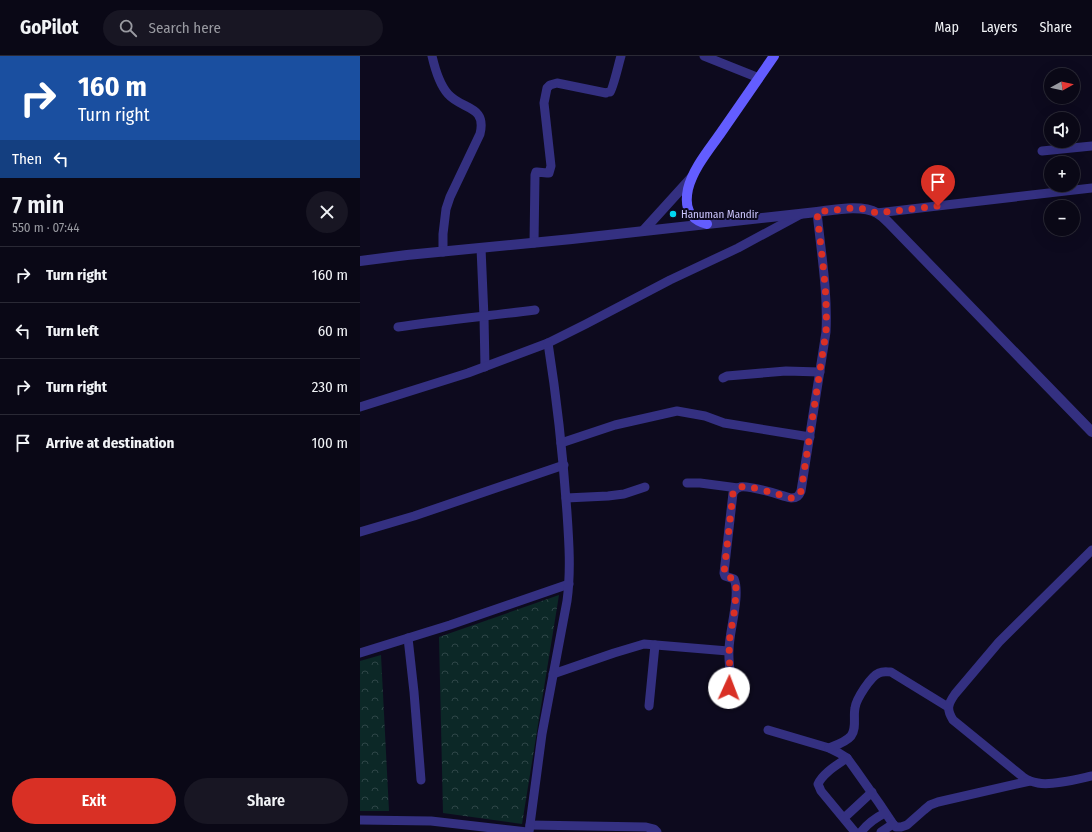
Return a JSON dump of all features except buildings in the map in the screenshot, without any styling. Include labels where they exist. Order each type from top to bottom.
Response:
[{"type":"main road","points":[[707,224],[695,220],[690,214],[687,206],[688,189],[692,178],[709,150],[774,56]]},
{"type":"street","points":[[432,56],[442,87],[458,102],[477,113],[480,116],[482,126],[480,134],[450,197],[446,209],[443,234],[443,252]]},
{"type":"street","points":[[534,243],[535,175],[536,172],[549,172],[551,166],[544,103],[547,88],[550,85],[557,83],[606,93],[609,92],[614,82],[621,56]]},
{"type":"street","points":[[704,56],[759,78]]},
{"type":"street","points":[[1042,151],[1092,146]]},
{"type":"street","points":[[643,231],[692,178]]},
{"type":"street","points":[[877,213],[1092,188]]},
{"type":"street","points":[[360,261],[852,208],[865,209],[877,213],[889,223],[1092,432]]},
{"type":"street","points":[[687,483],[700,483],[738,488],[745,487],[791,498],[796,498],[801,491],[826,332],[827,313],[817,212]]},
{"type":"street","points":[[360,407],[468,373],[548,343],[670,280],[738,248],[802,214]]},
{"type":"street","points":[[481,248],[485,367]]},
{"type":"street","points":[[398,327],[535,310]]},
{"type":"street","points":[[529,830],[542,734],[570,584],[564,465],[548,343]]},
{"type":"street","points":[[723,378],[727,376],[786,371],[820,372]]},
{"type":"street","points":[[561,443],[615,425],[677,411],[705,416],[724,423],[810,437]]},
{"type":"street","points":[[360,532],[414,516],[564,465]]},
{"type":"street","points":[[566,498],[624,494],[645,487]]},
{"type":"street","points":[[720,698],[727,693],[730,681],[728,650],[735,607],[736,588],[734,579],[726,576],[724,573],[732,498],[735,490],[738,488]]},
{"type":"street","points":[[1092,550],[999,642],[955,694],[948,707],[953,720],[1023,777],[1030,781],[1047,784],[1092,776]]},
{"type":"street","points":[[360,653],[450,625],[570,584]]},
{"type":"street","points":[[408,638],[421,780]]},
{"type":"street","points":[[553,674],[614,652],[640,645],[728,650]]},
{"type":"street","points":[[649,706],[656,645]]},
{"type":"street","points":[[830,748],[844,742],[850,737],[853,732],[854,708],[857,700],[877,673],[884,671],[891,672],[948,707]]},
{"type":"street","points":[[768,730],[830,748],[847,758],[896,827],[906,825],[930,805],[938,802],[1030,781]]},
{"type":"street","points":[[847,758],[830,770],[818,784],[821,791],[855,832]]},
{"type":"street","points":[[844,818],[872,792]]},
{"type":"street","points":[[861,832],[872,820],[885,813]]},
{"type":"street","points":[[360,820],[431,820],[529,830],[646,827],[654,829],[657,832]]},
{"type":"street","points":[[881,832],[893,824]]},
{"type":"green space","points":[[559,595],[522,824],[443,813],[439,637]]},
{"type":"green space","points":[[381,655],[389,811],[360,811],[360,661]]},
{"type":"place","name":"Hanuman Mandir","points":[[673,214]]},
{"type":"route","points":[[729,688],[728,650],[735,607],[736,588],[734,579],[724,575],[724,573],[733,493],[738,488],[745,487],[796,498],[801,491],[826,332],[827,313],[817,212],[852,208],[865,209],[877,213],[938,206]]}]
